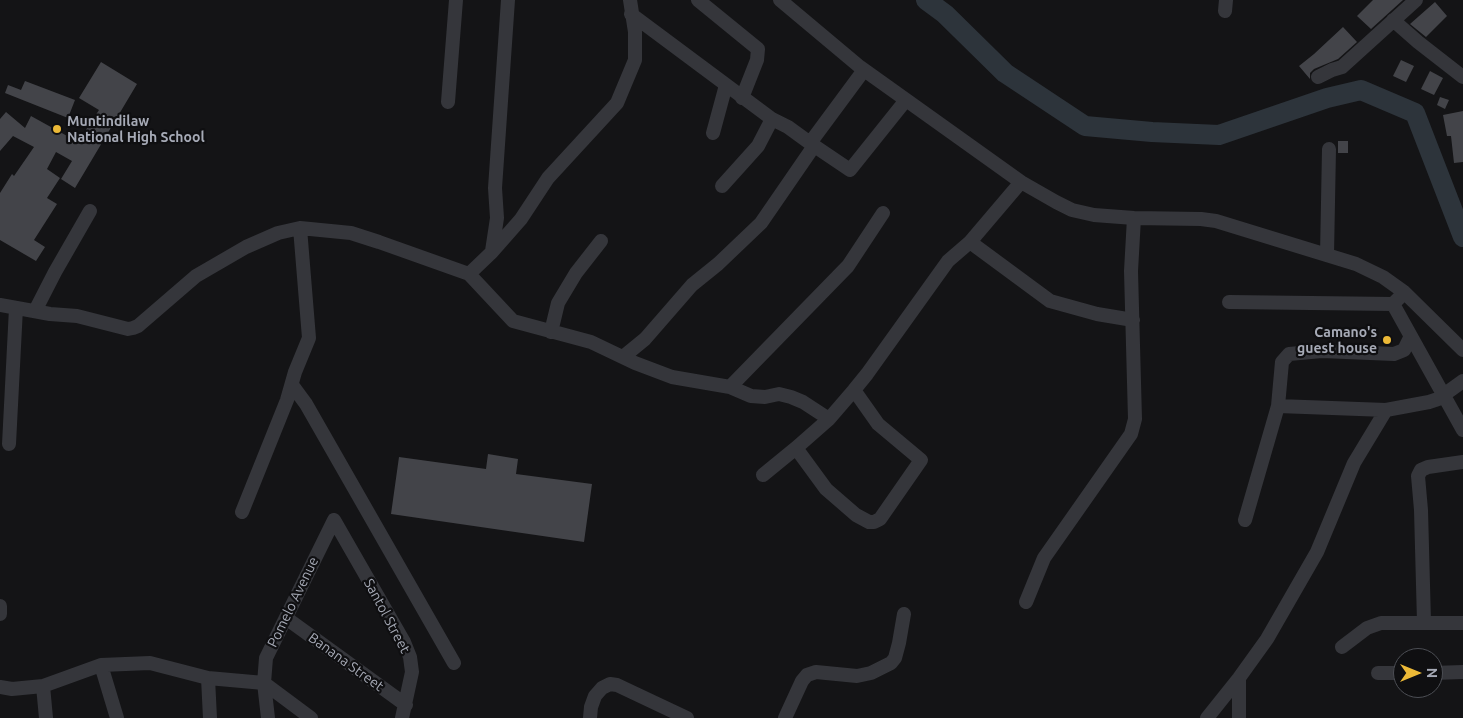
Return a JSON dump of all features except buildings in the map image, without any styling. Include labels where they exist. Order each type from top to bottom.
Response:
[{"type":"street","points":[[448,102],[456,0]]},
{"type":"street","points":[[492,252],[498,218],[495,188],[508,0]]},
{"type":"street","points":[[698,0],[758,49],[757,60],[742,98]]},
{"type":"street","points":[[780,0],[864,70],[1021,182],[1072,210],[1094,215],[1216,221],[1356,264],[1383,277],[1404,292],[1463,350]]},
{"type":"street","points":[[1318,77],[1342,67],[1416,0]]},
{"type":"street","points":[[469,274],[492,252],[521,219],[548,178],[617,103],[635,60],[635,32],[631,7]]},
{"type":"street","points":[[631,7],[742,98],[850,170],[906,100]]},
{"type":"street","points":[[1393,20],[1463,77]]},
{"type":"street","points":[[623,357],[645,339],[692,285],[718,264],[761,223],[864,70]]},
{"type":"street","points":[[713,133],[726,85]]},
{"type":"street","points":[[722,186],[758,146],[772,119]]},
{"type":"street","points":[[1327,254],[1329,149]]},
{"type":"street","points":[[763,475],[829,419],[867,374],[948,262],[970,242],[1021,182]]},
{"type":"street","points":[[35,311],[90,212]]},
{"type":"street","points":[[730,387],[848,266],[883,213]]},
{"type":"street","points":[[1026,602],[1044,558],[1131,434],[1135,419],[1131,271],[1134,218]]},
{"type":"street","points":[[242,512],[309,338],[300,228]]},
{"type":"street","points":[[0,305],[77,316],[128,329],[133,328],[138,326],[196,276],[246,247],[278,233],[300,228],[351,233],[469,274],[514,321],[591,342],[635,363],[672,377],[730,387],[751,396],[765,397],[779,394],[791,397],[803,402],[829,419]]},
{"type":"street","points":[[551,332],[558,303],[576,273],[601,241]]},
{"type":"street","points":[[970,242],[1050,300],[1097,314],[1133,320]]},
{"type":"street","points":[[1229,302],[1393,304],[1404,292]]},
{"type":"street","points":[[1393,304],[1463,430]]},
{"type":"street","points":[[9,444],[16,308]]},
{"type":"street","points":[[1245,520],[1278,406],[1282,362],[1288,354],[1322,351],[1394,354],[1404,350],[1411,336]]},
{"type":"street","points":[[1278,406],[1386,410],[1429,402],[1463,381]]},
{"type":"street","points":[[292,385],[306,404],[454,663]]},
{"type":"street","points":[[796,448],[826,489],[856,515],[869,522],[880,519],[921,460],[878,424],[854,390]]},
{"type":"street","points":[[1207,718],[1239,678],[1266,639],[1317,552],[1354,462],[1386,410]]},
{"type":"street","points":[[1424,622],[1421,510],[1418,476],[1421,470],[1428,467],[1463,462]]},
{"type":"street","name":"Pomelo Avenue","points":[[268,718],[264,683],[266,658],[334,520]]},
{"type":"street","name":"Santol Street","points":[[334,520],[404,642],[410,657],[412,672],[404,712]]},
{"type":"street","points":[[0,606],[0,614]]},
{"type":"street","points":[[785,718],[802,681],[807,675],[816,672],[857,676],[871,673],[891,662],[895,658],[904,614]]},
{"type":"street","name":"Banana Street","points":[[286,618],[404,712]]},
{"type":"street","points":[[1342,647],[1374,624],[1381,622],[1463,623]]},
{"type":"street","points":[[0,686],[12,689],[43,686],[101,665],[150,663],[208,678],[264,683],[311,718]]},
{"type":"street","points":[[101,665],[117,718]]},
{"type":"street","points":[[1443,672],[1463,672]]},
{"type":"street","points":[[1378,673],[1393,673]]},
{"type":"street","points":[[208,678],[210,718]]},
{"type":"street","points":[[1239,678],[1239,718]]},
{"type":"street","points":[[590,718],[595,696],[602,688],[610,684],[617,684],[686,718]]},
{"type":"street","points":[[43,686],[46,718]]},
{"type":"waterway","points":[[926,0],[945,14],[1005,73],[1085,126],[1219,135],[1327,98],[1361,90],[1415,113],[1463,237]]},
{"type":"place","name":"Muntindilaw National High School","points":[[57,129]]},
{"type":"place","name":"Camano's guest house","points":[[1387,340]]}]
